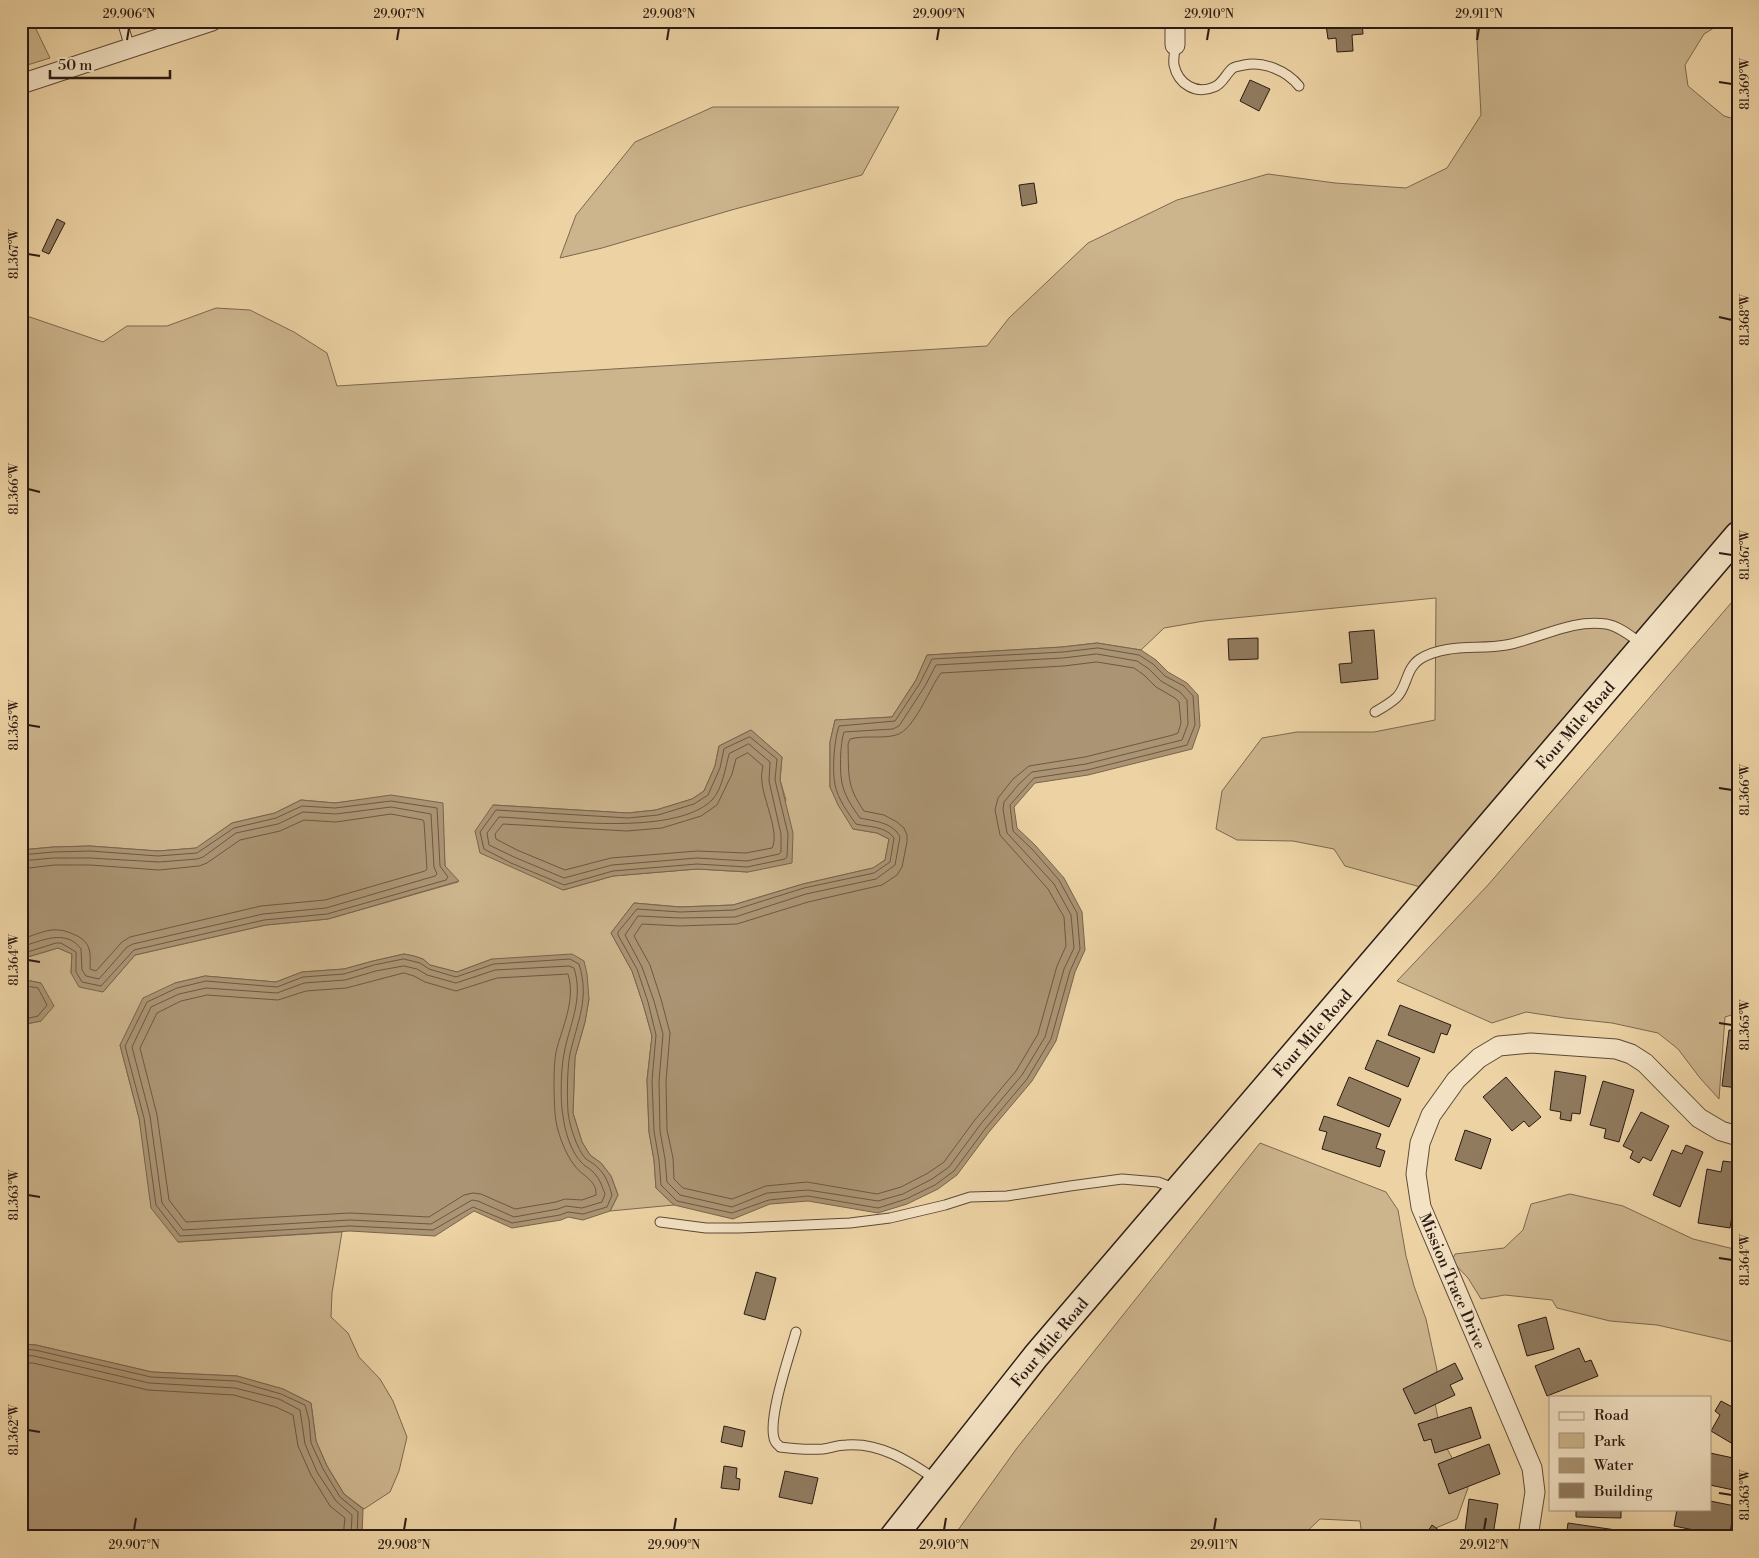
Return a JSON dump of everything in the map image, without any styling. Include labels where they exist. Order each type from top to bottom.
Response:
[{"type":"main road","name":"Four Mile Road","points":[[893,1537],[1036,1356],[1738,535]]},
{"type":"street","points":[[21,84],[212,21]]},
{"type":"street","points":[[1176,21],[1176,45]]},
{"type":"street","name":"Mission Trace Drive","points":[[1528,1537],[1535,1492],[1532,1468],[1421,1206],[1416,1174],[1420,1143],[1431,1115],[1456,1080],[1479,1058],[1499,1046],[1531,1043],[1616,1049],[1631,1054],[1645,1063],[1699,1118],[1721,1131],[1738,1136]]},
{"type":"lane","points":[[122,21],[130,48]]},
{"type":"lane","points":[[1176,45],[1174,63],[1178,77],[1184,84],[1194,89],[1206,90],[1217,86],[1234,67],[1254,63],[1278,71],[1300,86]]},
{"type":"lane","points":[[1375,712],[1398,697],[1408,674],[1419,660],[1436,651],[1506,645],[1570,625],[1594,623],[1609,624],[1625,632],[1644,646]]},
{"type":"lane","points":[[660,1222],[706,1228],[850,1224],[890,1218],[970,1197],[1007,1196],[1122,1180],[1158,1182],[1179,1189]]},
{"type":"lane","points":[[796,1332],[778,1399],[773,1427],[775,1441],[780,1447],[799,1450],[825,1449],[847,1444],[875,1447],[912,1462],[937,1480]]},
{"type":"green space","points":[[21,21],[32,21],[50,58],[21,67]]},
{"type":"green space","points":[[1476,21],[1725,21],[1704,34],[1685,65],[1688,86],[1724,116],[1738,120],[1738,521],[1424,888],[1345,866],[1334,849],[1293,841],[1237,840],[1216,829],[1222,791],[1262,738],[1297,732],[1374,732],[1435,720],[1436,598],[1204,621],[1164,628],[1141,650],[1097,643],[1062,647],[927,655],[916,680],[892,717],[835,720],[830,742],[830,787],[853,829],[877,833],[889,839],[885,860],[873,868],[803,884],[733,905],[680,907],[634,903],[611,933],[632,971],[652,1036],[647,1080],[649,1132],[656,1188],[674,1205],[610,1211],[618,1195],[611,1176],[601,1163],[590,1155],[582,1142],[573,1113],[575,1057],[585,1022],[589,999],[492,959],[457,972],[430,965],[423,959],[404,954],[344,969],[302,972],[276,982],[205,976],[175,983],[120,1045],[139,1118],[178,1242],[342,1232],[332,1293],[331,1317],[348,1333],[359,1357],[380,1379],[393,1401],[407,1437],[399,1471],[390,1492],[364,1509],[344,1494],[327,1466],[316,1441],[311,1403],[283,1389],[237,1376],[152,1372],[36,1345],[21,1344],[21,1025],[41,1021],[41,983],[21,979],[21,959],[58,948],[72,954],[71,973],[103,992],[135,955],[266,925],[328,919],[458,882],[445,866],[442,803],[359,800],[335,803],[301,800],[275,813],[232,823],[197,848],[158,851],[90,846],[21,850],[21,314],[103,342],[127,326],[167,326],[216,308],[250,310],[294,332],[327,353],[337,386],[987,346],[1009,318],[1088,243],[1177,200],[1268,174],[1335,183],[1406,188],[1447,168],[1481,115]],"holes":[[[751,730],[782,757],[780,780],[786,800],[748,872],[697,869],[613,876],[563,890],[493,805],[628,813],[656,810],[692,799],[704,791],[715,766],[719,746]]]},
{"type":"green space","points":[[713,107],[899,107],[862,175],[560,258],[576,215],[635,142]]},
{"type":"green space","points":[[1738,595],[1738,1013],[1725,1017],[1719,1099],[1678,1049],[1658,1033],[1612,1023],[1526,1012],[1492,1023],[1397,981],[1488,885]]},
{"type":"green space","points":[[1260,1143],[1386,1192],[1398,1210],[1406,1256],[1426,1319],[1437,1370],[1435,1403],[1442,1439],[1468,1488],[1457,1519],[1415,1537],[1362,1537],[1360,1521],[1320,1519],[1301,1537],[953,1537],[1017,1448]]},
{"type":"green space","points":[[1570,1194],[1623,1206],[1693,1239],[1738,1250],[1738,1343],[1657,1325],[1610,1321],[1557,1308],[1552,1300],[1505,1295],[1481,1299],[1468,1278],[1452,1261],[1455,1254],[1504,1248],[1523,1230],[1531,1204]]},
{"type":"water","points":[[1097,643],[1141,650],[1156,660],[1168,672],[1187,683],[1198,695],[1200,726],[1192,749],[1088,775],[1035,783],[1014,807],[1017,828],[1064,878],[1082,912],[1085,950],[1075,972],[1056,1041],[1032,1081],[989,1132],[957,1175],[938,1189],[907,1204],[878,1213],[808,1201],[770,1204],[733,1219],[674,1205],[656,1188],[649,1132],[647,1080],[652,1036],[632,971],[611,933],[634,903],[680,907],[733,905],[803,884],[873,868],[885,860],[889,839],[877,833],[853,829],[838,805],[830,787],[830,742],[835,720],[892,717],[916,680],[927,655],[1062,647]]},
{"type":"water","points":[[751,730],[782,757],[780,780],[793,833],[792,863],[748,872],[697,869],[613,876],[563,890],[480,853],[475,831],[493,805],[628,813],[656,810],[692,799],[704,791],[715,766],[719,746]]},
{"type":"water","points":[[391,795],[443,803],[445,866],[459,881],[328,919],[266,925],[135,955],[103,992],[79,987],[71,973],[72,954],[58,948],[21,959],[21,850],[90,846],[158,851],[196,848],[232,823],[275,813],[301,800],[335,803]]},
{"type":"water","points":[[404,954],[423,959],[430,965],[457,972],[492,959],[572,954],[584,961],[589,999],[585,1022],[575,1057],[573,1113],[582,1142],[590,1155],[601,1163],[611,1176],[618,1195],[610,1211],[583,1220],[568,1217],[561,1220],[512,1228],[474,1211],[435,1236],[350,1231],[178,1242],[151,1208],[139,1118],[120,1045],[143,998],[175,983],[205,976],[276,982],[302,972],[344,969]]},
{"type":"water","points":[[21,979],[41,983],[54,1006],[41,1021],[21,1025]]},
{"type":"water","points":[[21,1344],[36,1345],[152,1372],[237,1376],[283,1389],[311,1403],[316,1441],[327,1466],[344,1494],[363,1509],[362,1537],[21,1537]]},
{"type":"building","points":[[1362,22],[1363,34],[1352,35],[1353,51],[1337,52],[1336,38],[1328,39],[1326,25]]},
{"type":"building","points":[[1250,80],[1270,89],[1259,111],[1240,101]]},
{"type":"building","points":[[1034,183],[1037,203],[1022,206],[1019,185]]},
{"type":"building","points":[[57,219],[65,223],[49,254],[42,251]]},
{"type":"building","points":[[1374,630],[1378,679],[1341,683],[1339,664],[1352,663],[1349,632]]},
{"type":"building","points":[[1258,638],[1258,659],[1229,660],[1228,639]]},
{"type":"building","points":[[1400,1005],[1451,1025],[1447,1035],[1441,1033],[1434,1053],[1388,1035]]},
{"type":"building","points":[[1729,1030],[1738,1031],[1738,1088],[1722,1086]]},
{"type":"building","points":[[1377,1040],[1420,1058],[1408,1087],[1365,1069]]},
{"type":"building","points":[[1555,1071],[1586,1076],[1580,1114],[1572,1113],[1571,1121],[1560,1119],[1561,1112],[1550,1110]]},
{"type":"building","points":[[1349,1077],[1401,1099],[1389,1127],[1337,1105]]},
{"type":"building","points":[[1506,1077],[1541,1117],[1529,1127],[1524,1121],[1512,1131],[1483,1097]]},
{"type":"building","points":[[1603,1081],[1634,1090],[1619,1142],[1604,1138],[1606,1129],[1590,1125]]},
{"type":"building","points":[[1641,1112],[1669,1126],[1651,1161],[1643,1157],[1639,1163],[1630,1158],[1633,1151],[1623,1146]]},
{"type":"building","points":[[1324,1116],[1381,1134],[1376,1148],[1385,1151],[1380,1167],[1322,1149],[1327,1132],[1319,1130]]},
{"type":"building","points":[[1465,1130],[1491,1139],[1481,1169],[1455,1160]]},
{"type":"building","points":[[1686,1145],[1703,1152],[1680,1207],[1653,1195],[1672,1150],[1682,1154]]},
{"type":"building","points":[[1723,1161],[1738,1163],[1738,1178],[1730,1228],[1698,1223],[1707,1169],[1721,1172]]},
{"type":"building","points":[[756,1272],[776,1278],[765,1320],[744,1314]]},
{"type":"building","points":[[1546,1317],[1554,1349],[1527,1356],[1518,1325]]},
{"type":"building","points":[[1579,1348],[1585,1362],[1591,1360],[1598,1376],[1547,1396],[1535,1366]]},
{"type":"building","points":[[1455,1363],[1463,1379],[1450,1385],[1455,1395],[1415,1414],[1403,1389]]},
{"type":"building","points":[[1721,1401],[1738,1410],[1738,1447],[1712,1432],[1720,1415],[1715,1411]]},
{"type":"building","points":[[1471,1407],[1481,1438],[1435,1453],[1431,1439],[1424,1441],[1418,1424]]},
{"type":"building","points":[[724,1426],[745,1431],[742,1447],[721,1442]]},
{"type":"building","points":[[1489,1444],[1500,1474],[1449,1494],[1438,1464]]},
{"type":"building","points":[[1712,1453],[1738,1459],[1738,1491],[1712,1485]]},
{"type":"building","points":[[724,1466],[737,1468],[736,1478],[740,1479],[739,1490],[721,1488]]},
{"type":"building","points":[[785,1471],[818,1478],[812,1504],[779,1497]]},
{"type":"building","points":[[1469,1499],[1498,1504],[1493,1535],[1465,1531]]},
{"type":"building","points":[[1712,1501],[1735,1506],[1729,1537],[1674,1526],[1677,1510],[1712,1510]]},
{"type":"building","points":[[1576,1510],[1621,1510],[1621,1518],[1576,1517]]},
{"type":"building","points":[[1568,1523],[1616,1530],[1615,1537],[1566,1537]]},
{"type":"building","points":[[1432,1525],[1448,1537],[1424,1537]]}]
